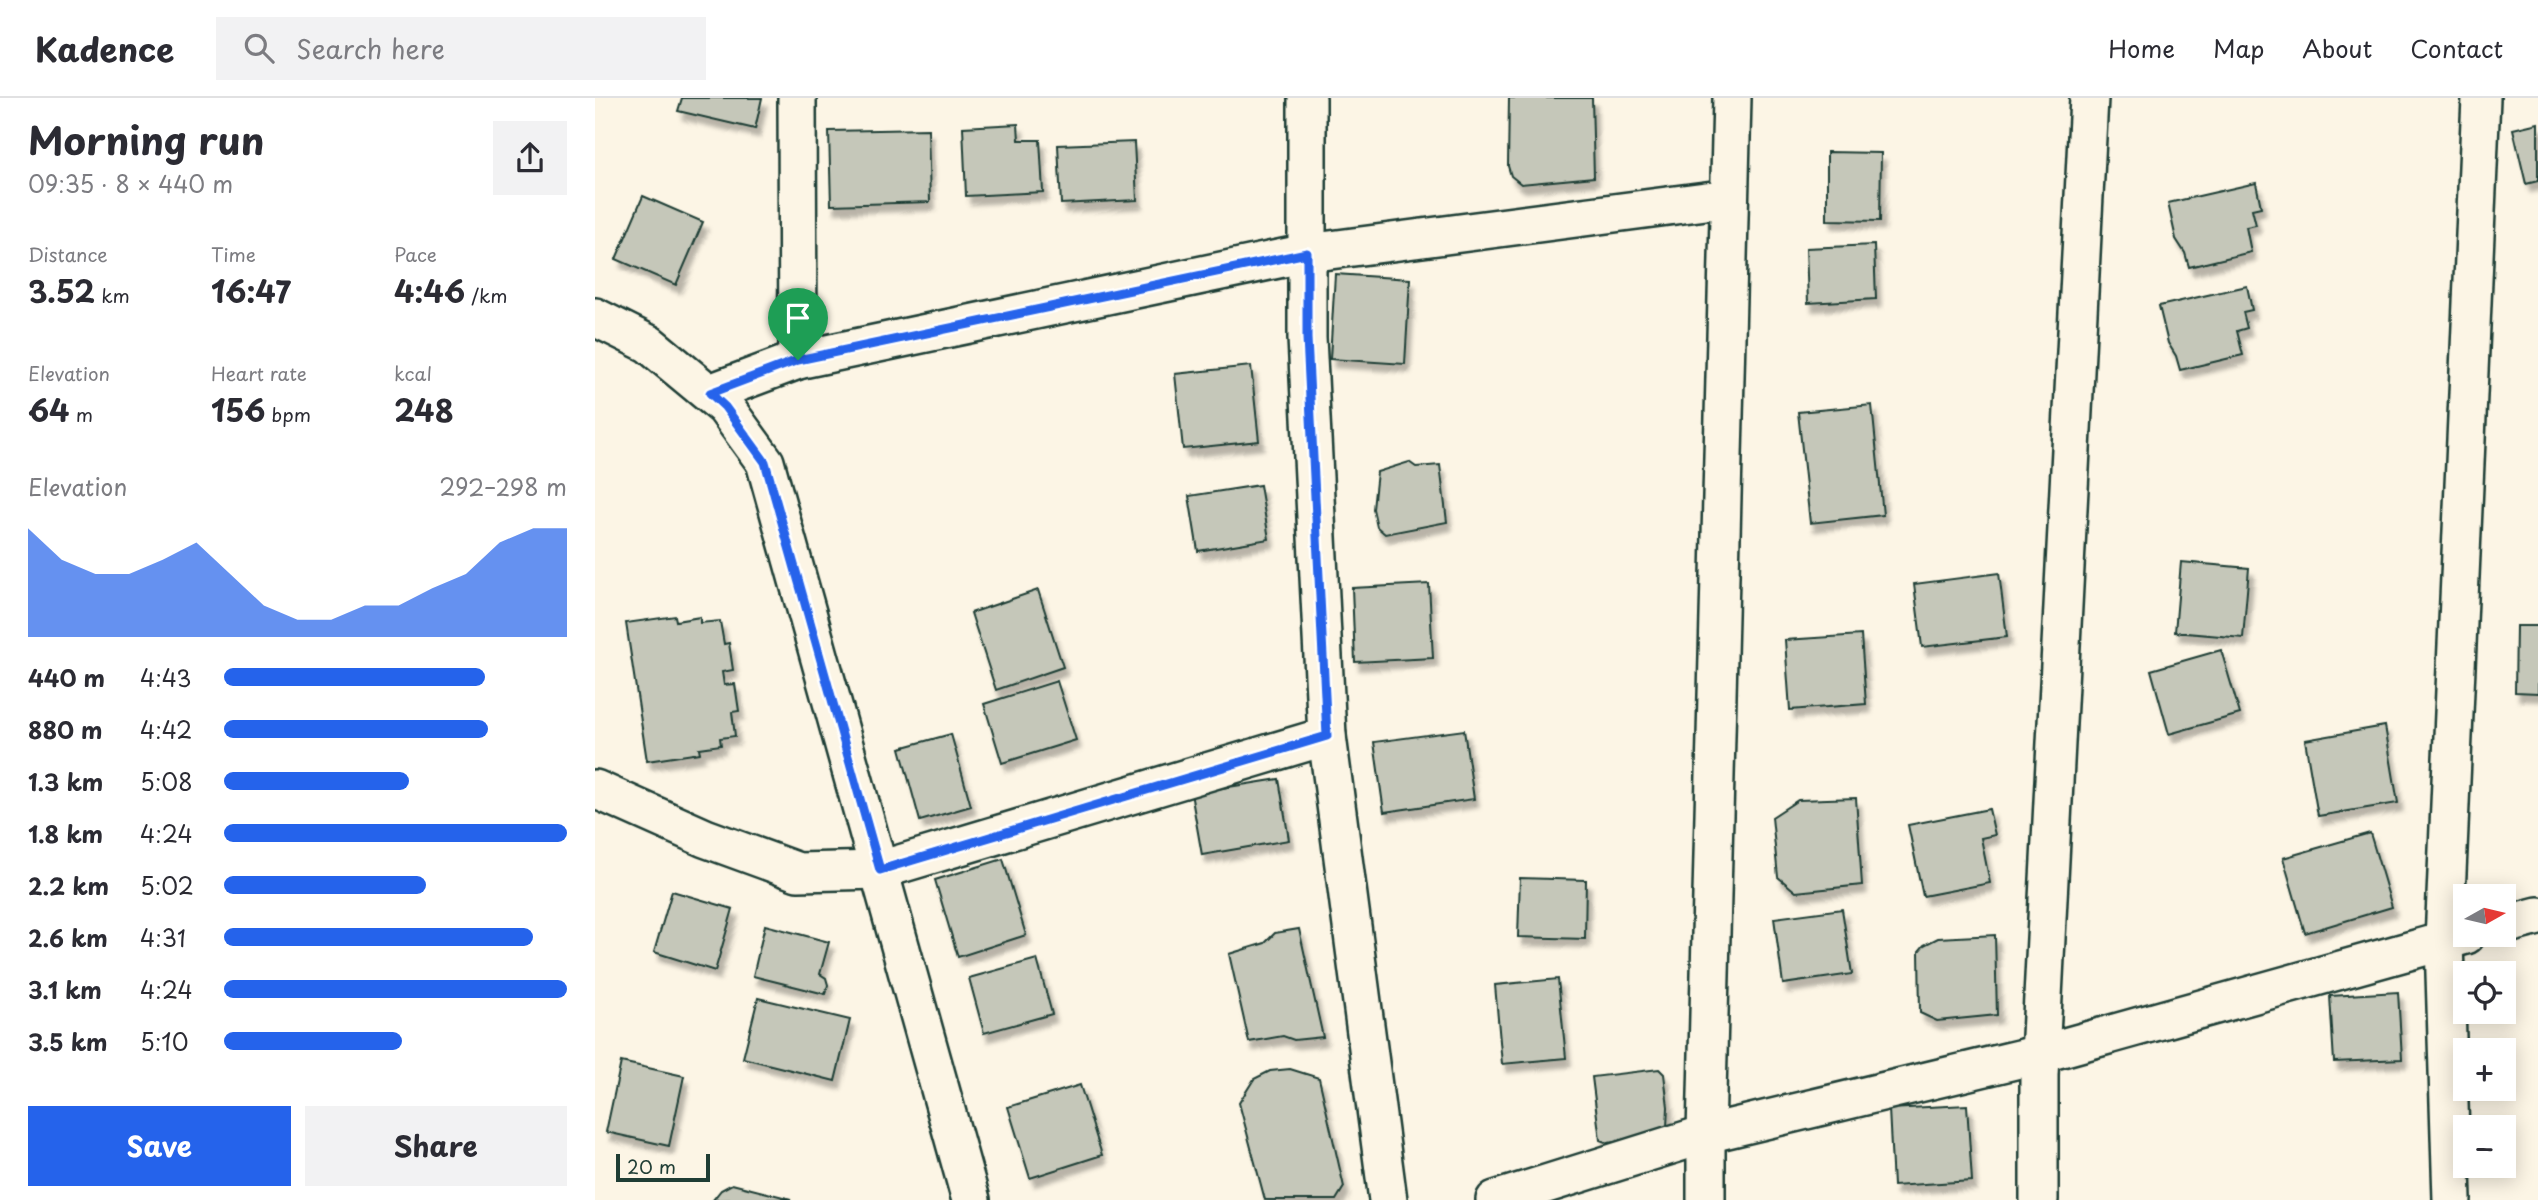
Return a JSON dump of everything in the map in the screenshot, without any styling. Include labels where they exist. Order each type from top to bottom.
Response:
[{"type":"street","points":[[797,98],[798,360]]},
{"type":"street","points":[[1307,98],[1307,338],[1327,736],[1388,1200]]},
{"type":"street","points":[[1706,1200],[1732,98]]},
{"type":"street","points":[[2039,1200],[2040,1054],[2089,98]]},
{"type":"street","points":[[2458,884],[2481,98]]},
{"type":"street","points":[[710,393],[798,360],[1307,253],[1729,198]]},
{"type":"street","points":[[595,317],[649,344],[710,393],[725,407],[765,462],[971,1200]]},
{"type":"street","points":[[595,789],[705,838],[798,872],[880,870],[1327,736]]},
{"type":"street","points":[[2517,922],[2538,916]]},
{"type":"street","points":[[1495,1200],[1706,1134],[2040,1054],[2453,939]]},
{"type":"street","points":[[2452,1200],[2456,947]]},
{"type":"building","points":[[682,98],[762,98],[755,129],[678,111]]},
{"type":"building","points":[[1509,98],[1592,98],[1594,177],[1521,184],[1511,176],[1508,166]]},
{"type":"building","points":[[2538,123],[2538,181],[2526,184],[2513,129]]},
{"type":"building","points":[[1018,124],[1019,140],[1040,140],[1043,192],[966,196],[963,127]]},
{"type":"building","points":[[928,129],[930,202],[831,205],[829,131]]},
{"type":"building","points":[[1134,142],[1137,200],[1061,204],[1058,145]]},
{"type":"building","points":[[1827,152],[1881,153],[1880,221],[1827,220]]},
{"type":"building","points":[[2256,183],[2261,207],[2252,209],[2256,225],[2246,227],[2251,252],[2189,267],[2185,253],[2176,239],[2168,203]]},
{"type":"building","points":[[643,196],[703,222],[676,285],[616,259]]},
{"type":"building","points":[[1874,245],[1876,299],[1808,303],[1806,248]]},
{"type":"building","points":[[1335,274],[1410,279],[1405,364],[1330,359]]},
{"type":"building","points":[[2247,286],[2252,310],[2243,312],[2247,328],[2237,331],[2243,355],[2180,370],[2168,343],[2159,306]]},
{"type":"building","points":[[1251,366],[1259,441],[1183,449],[1175,374]]},
{"type":"building","points":[[1872,405],[1883,515],[1810,523],[1798,412]]},
{"type":"building","points":[[1409,462],[1416,467],[1440,465],[1447,522],[1385,534],[1377,527],[1373,509],[1377,472]]},
{"type":"building","points":[[1260,485],[1269,539],[1198,551],[1189,496]]},
{"type":"building","points":[[2181,562],[2249,568],[2243,638],[2175,632]]},
{"type":"building","points":[[1999,573],[2007,637],[1922,647],[1914,584]]},
{"type":"building","points":[[1429,584],[1433,658],[1355,662],[1352,588]]},
{"type":"building","points":[[1038,590],[1063,667],[996,690],[971,613]]},
{"type":"building","points":[[675,616],[676,621],[700,617],[700,623],[720,621],[724,644],[729,643],[733,670],[722,672],[724,685],[735,684],[739,711],[732,712],[735,736],[720,738],[721,745],[699,748],[700,753],[647,761],[626,623]]},
{"type":"building","points":[[2516,626],[2538,626],[2538,693],[2515,692]]},
{"type":"building","points":[[1861,635],[1866,704],[1790,710],[1785,640]]},
{"type":"building","points":[[2221,650],[2240,714],[2169,734],[2151,670]]},
{"type":"building","points":[[1057,681],[1076,740],[1002,763],[984,704]]},
{"type":"building","points":[[2385,726],[2398,803],[2318,816],[2305,740]]},
{"type":"building","points":[[1464,730],[1474,799],[1384,812],[1374,742]]},
{"type":"building","points":[[951,734],[971,806],[920,821],[900,748]]},
{"type":"building","points":[[1279,779],[1289,840],[1202,855],[1191,793]]},
{"type":"building","points":[[1856,798],[1862,885],[1796,892],[1778,877],[1772,817],[1798,800]]},
{"type":"building","points":[[1989,809],[1995,835],[1981,838],[1990,883],[1923,896],[1908,825]]},
{"type":"building","points":[[2370,833],[2392,907],[2305,933],[2283,858]]},
{"type":"building","points":[[1003,859],[1026,935],[958,957],[935,880]]},
{"type":"building","points":[[1520,878],[1586,880],[1585,939],[1518,937]]},
{"type":"building","points":[[672,891],[733,909],[715,971],[654,952]]},
{"type":"building","points":[[1842,909],[1852,974],[1783,984],[1774,918]]},
{"type":"building","points":[[765,925],[829,942],[820,974],[826,978],[828,985],[825,994],[753,976]]},
{"type":"building","points":[[1299,929],[1323,1037],[1294,1040],[1283,1036],[1249,1042],[1229,954],[1265,943],[1275,933]]},
{"type":"building","points":[[1995,935],[1997,1015],[1937,1021],[1920,1013],[1919,951],[1924,945],[1938,938]]},
{"type":"building","points":[[1037,959],[1052,1014],[984,1033],[969,978]]},
{"type":"building","points":[[1558,979],[1566,1058],[1502,1064],[1495,985]]},
{"type":"building","points":[[2398,992],[2402,1059],[2334,1062],[2330,996]]},
{"type":"building","points":[[758,998],[850,1020],[835,1081],[743,1058]]},
{"type":"building","points":[[621,1062],[684,1076],[669,1146],[606,1132]]},
{"type":"building","points":[[1290,1069],[1319,1078],[1344,1187],[1336,1200],[1265,1200],[1239,1103],[1254,1079],[1270,1071]]},
{"type":"building","points":[[1659,1069],[1664,1074],[1668,1107],[1667,1127],[1659,1135],[1608,1143],[1600,1140],[1592,1077]]},
{"type":"building","points":[[1080,1085],[1102,1155],[1030,1178],[1008,1107]]},
{"type":"building","points":[[1967,1105],[1972,1181],[1893,1186],[1889,1109]]},
{"type":"building","points":[[732,1184],[791,1199],[713,1200],[721,1190]]},
{"type":"route","points":[[1307,253],[1307,338],[1327,736],[880,870],[765,462],[725,407],[710,393],[798,360],[1307,253]]}]
